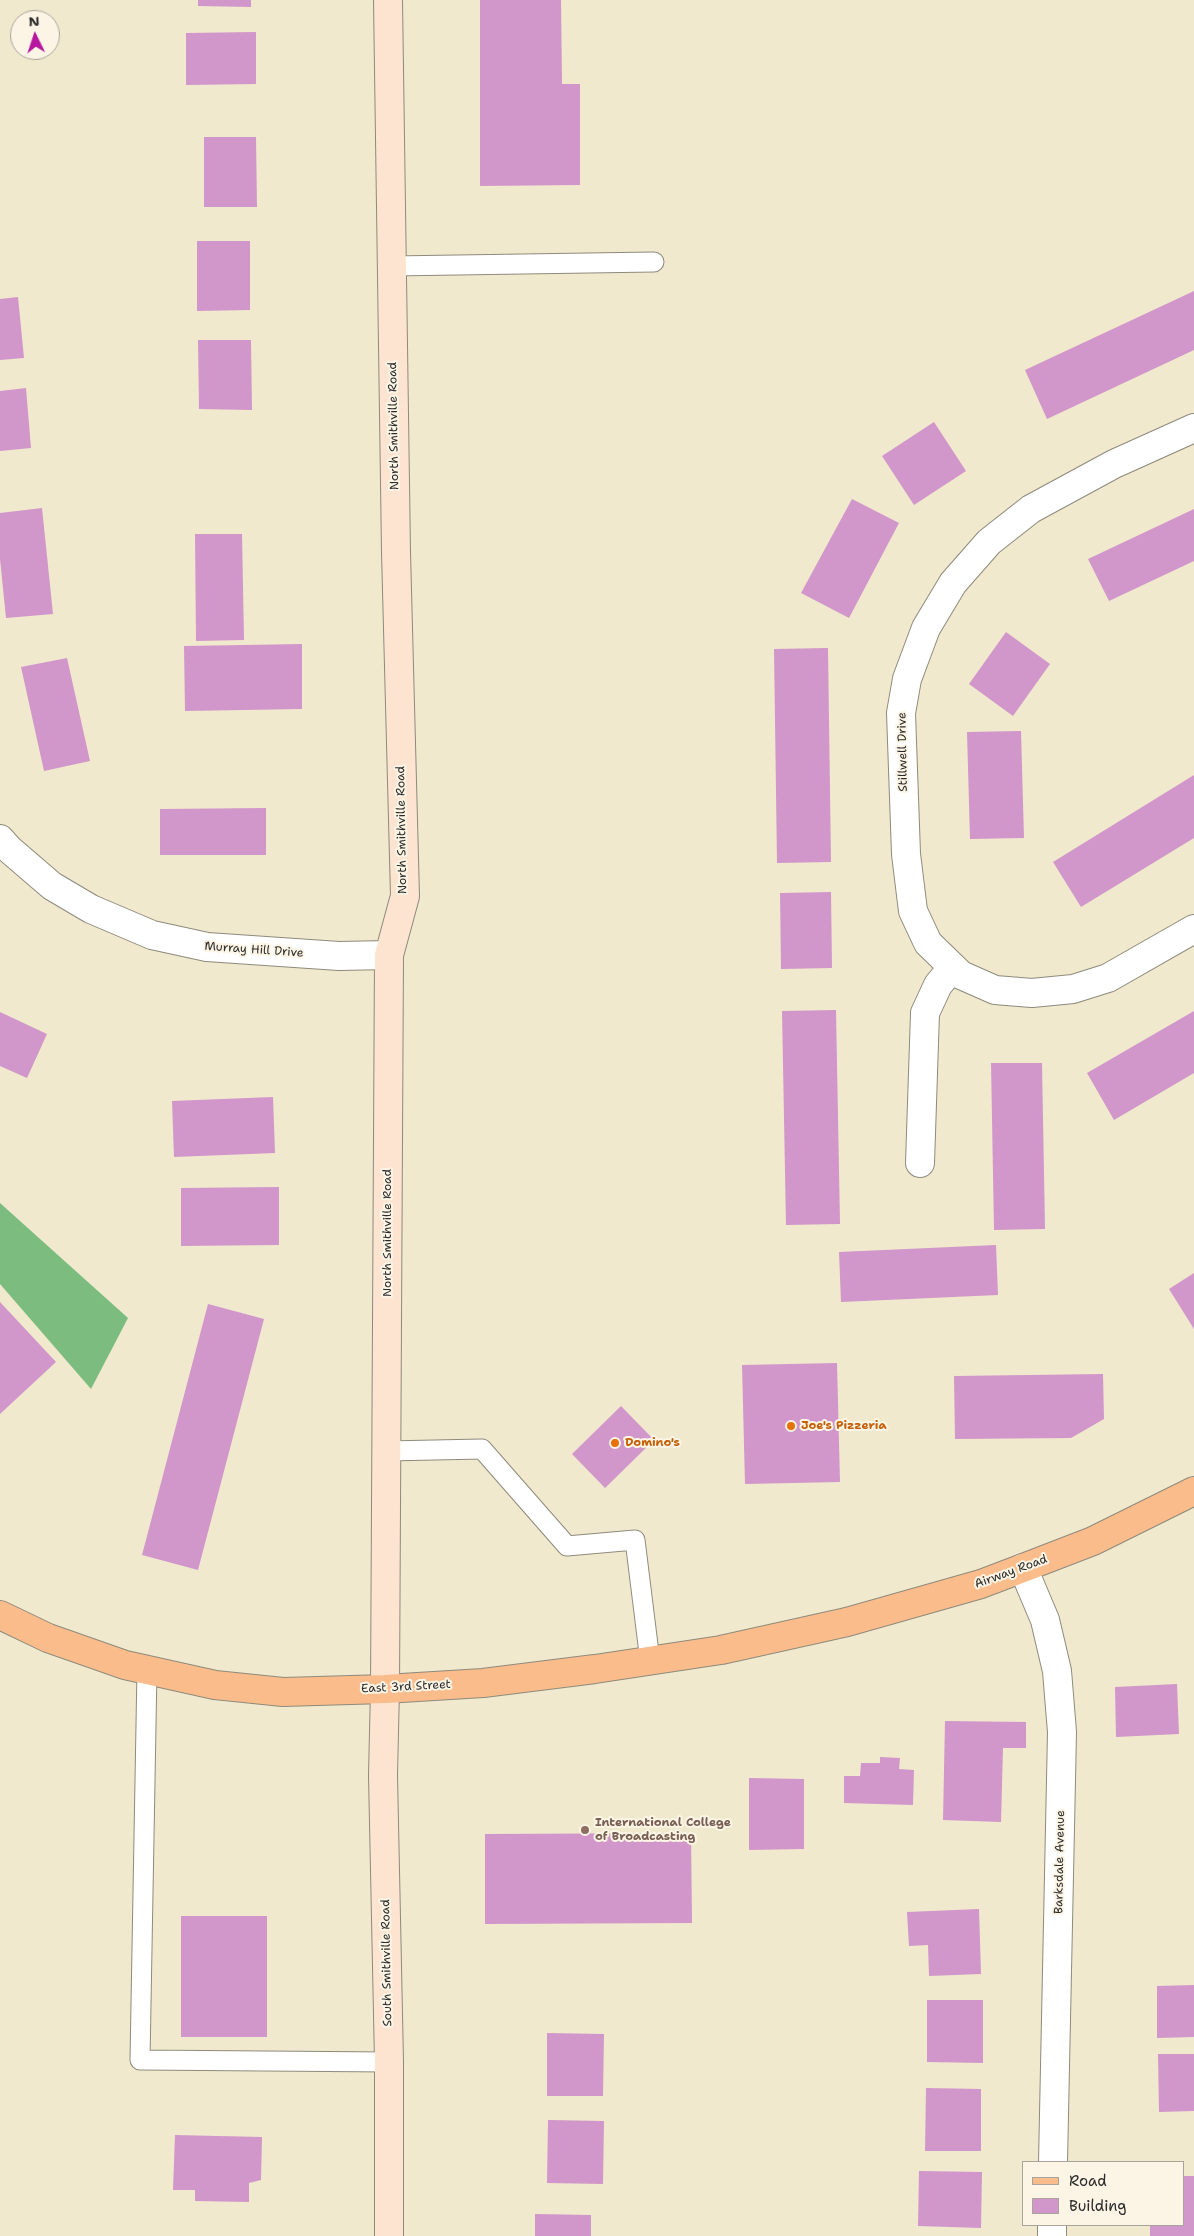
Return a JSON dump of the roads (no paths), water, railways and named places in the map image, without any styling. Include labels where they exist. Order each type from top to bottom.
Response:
[{"type":"main road","name":"North Smithville Road","points":[[385,1689],[389,955],[405,896],[396,552],[388,0]]},
{"type":"main road","name":"Airway Road","points":[[819,1628],[847,1622],[981,1584],[1093,1541],[1194,1491]]},
{"type":"main road","name":"East 3rd Street","points":[[0,1615],[48,1638],[125,1664],[215,1685],[283,1692],[385,1689],[483,1683],[721,1650],[819,1628]]},
{"type":"main road","name":"South Smithville Road","points":[[385,1689],[383,1775],[389,2062],[389,2236]]},
{"type":"street","name":"Stillwell Drive","points":[[1194,428],[1114,464],[1031,509],[989,542],[953,583],[926,628],[907,679],[901,713],[906,854],[913,911],[928,943],[961,975],[995,990],[1032,993],[1073,989],[1108,978],[1194,929]]},
{"type":"street","name":"Murray Hill Drive","points":[[0,839],[52,886],[91,910],[152,935],[207,947],[339,956],[389,955]]},
{"type":"street","points":[[920,1163],[925,1013],[938,985],[952,968]]},
{"type":"street","name":"Barksdale Avenue","points":[[1023,1568],[1046,1620],[1057,1672],[1062,1732],[1054,2161]]},
{"type":"lane","points":[[392,266],[654,262]]},
{"type":"lane","points":[[387,1451],[482,1449],[566,1546],[635,1540],[650,1661]]},
{"type":"lane","points":[[147,1669],[140,2060],[389,2062]]},
{"type":"place","name":"Joe's Pizzeria","points":[[791,1426]]},
{"type":"place","name":"Domino's","points":[[615,1443]]},
{"type":"place","name":"International College of Broadcasting","points":[[585,1830]]}]
